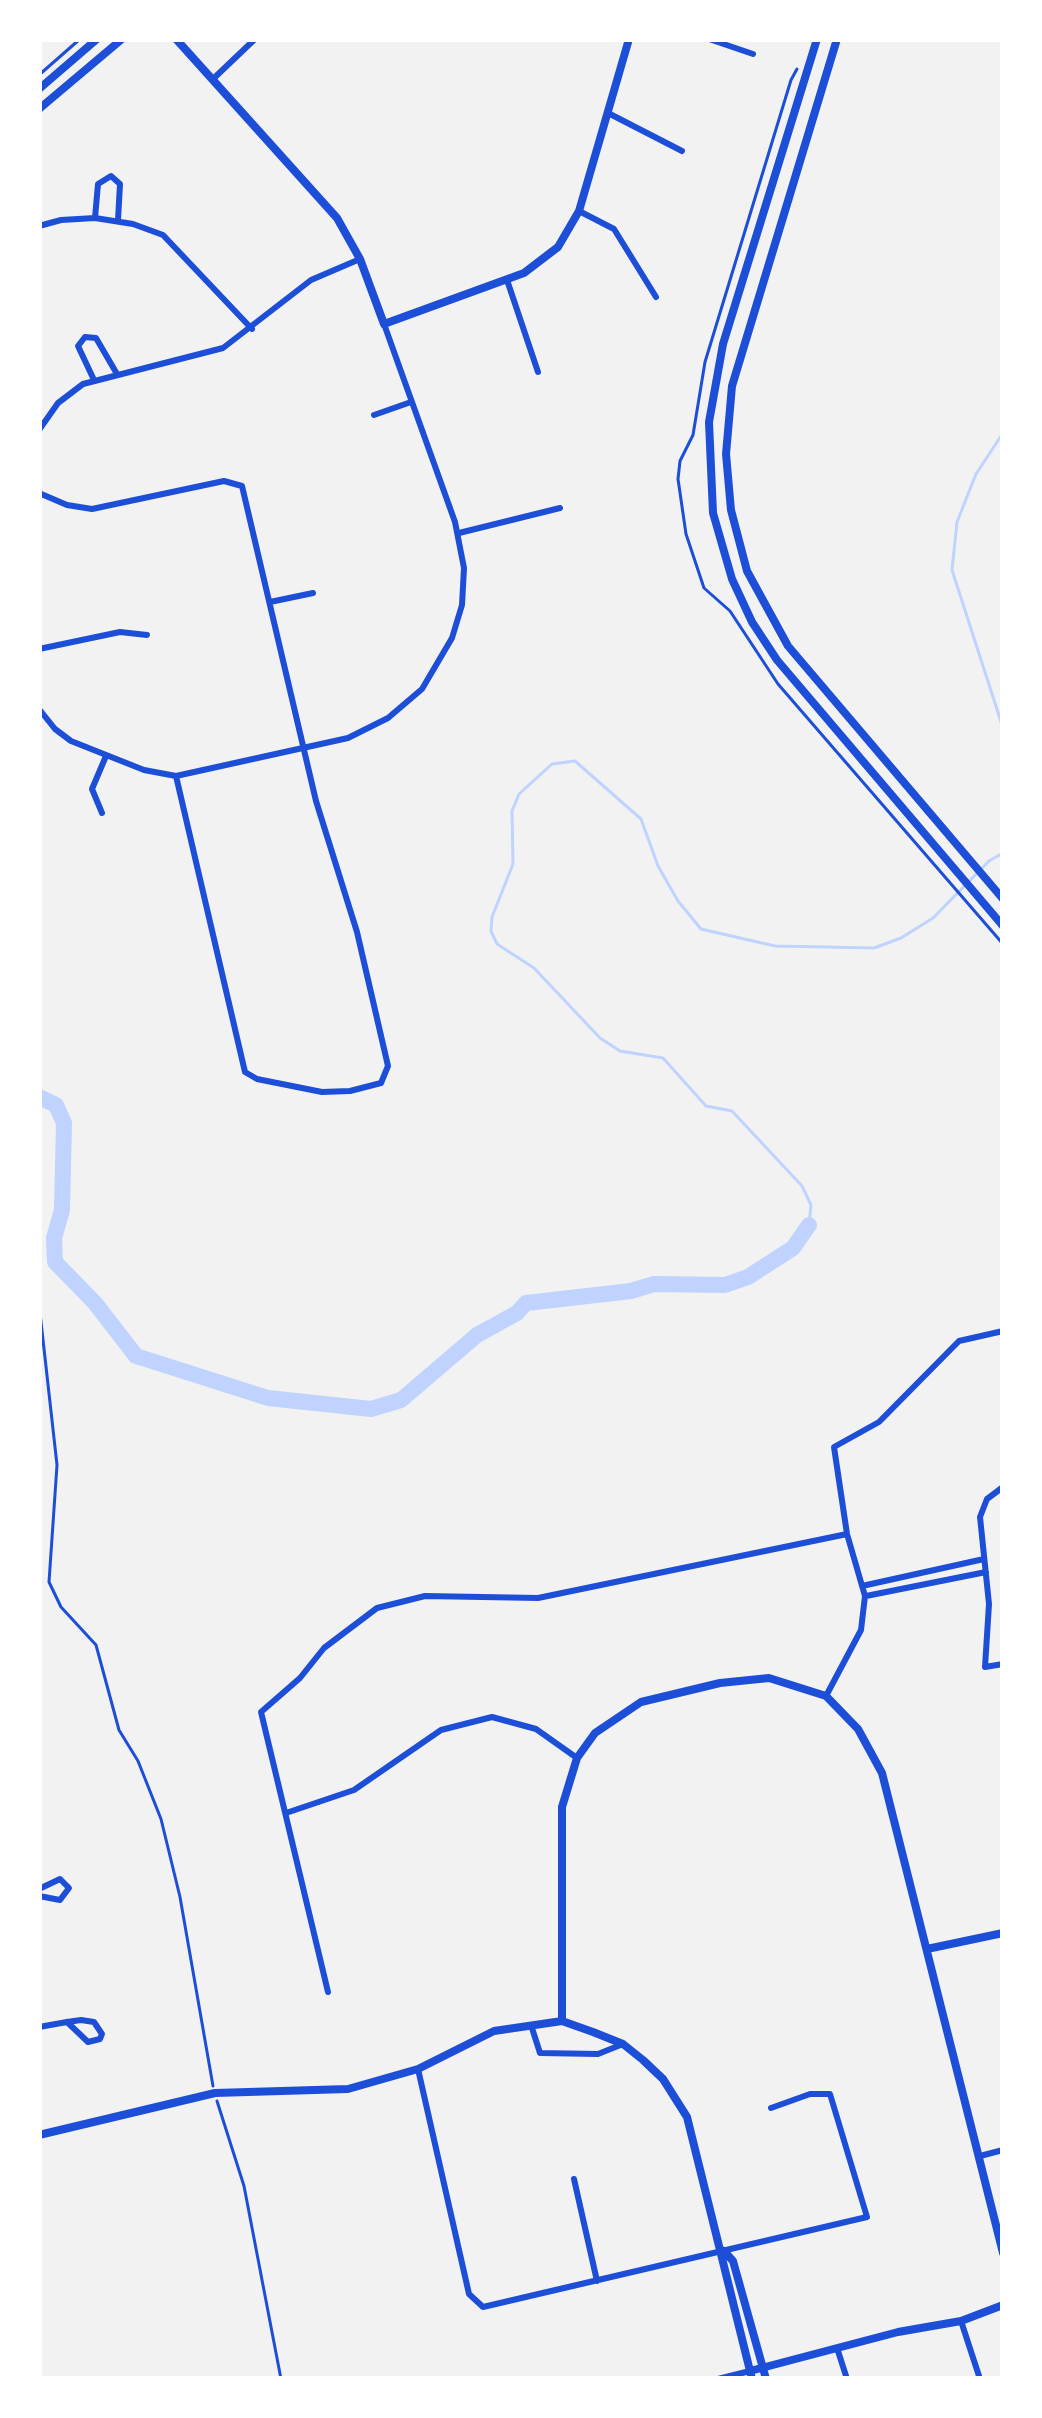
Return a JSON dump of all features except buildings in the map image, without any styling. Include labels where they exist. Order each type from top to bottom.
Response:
[{"type":"street","points":[[39,89],[97,39]]},
{"type":"street","points":[[39,109],[122,39]]},
{"type":"street","points":[[39,709],[71,741],[176,776],[304,750],[376,726],[412,700],[439,665],[462,604],[459,533],[360,259],[328,206],[176,39]]},
{"type":"street","points":[[213,79],[255,39]]},
{"type":"street","points":[[383,324],[507,280],[549,256],[565,238],[579,211],[629,39]]},
{"type":"street","points":[[709,39],[753,53]]},
{"type":"street","points":[[817,39],[723,344],[709,422],[713,513],[732,579],[777,660],[932,841],[987,916],[1003,926]]},
{"type":"street","points":[[837,39],[732,386],[726,454],[730,510],[747,571],[788,646],[1003,899]]},
{"type":"street","points":[[608,113],[682,151]]},
{"type":"street","points":[[95,218],[98,184],[110,176],[120,184],[118,220]]},
{"type":"street","points":[[579,211],[614,229],[656,297]]},
{"type":"street","points":[[39,226],[95,218],[144,227],[171,241],[252,329]]},
{"type":"street","points":[[39,430],[65,395],[94,380],[223,348],[310,280],[360,259]]},
{"type":"street","points":[[507,280],[538,372]]},
{"type":"street","points":[[94,380],[78,346],[85,337],[96,338],[117,374]]},
{"type":"street","points":[[374,415],[411,402]]},
{"type":"street","points":[[39,493],[67,505],[100,508],[238,482],[247,498],[304,750],[357,932],[388,1066],[385,1079],[375,1086],[332,1093],[257,1079],[245,1072],[176,776]]},
{"type":"street","points":[[459,533],[560,508]]},
{"type":"street","points":[[270,602],[313,593]]},
{"type":"street","points":[[39,650],[120,632],[147,635]]},
{"type":"street","points":[[102,814],[92,789],[106,756]]},
{"type":"street","points":[[826,1696],[861,1630],[865,1597],[847,1534],[834,1447],[879,1422],[959,1341],[1003,1330]]},
{"type":"street","points":[[1003,1486],[987,1499],[980,1516],[989,1604],[985,1667],[1003,1664]]},
{"type":"street","points":[[328,1991],[261,1712],[300,1678],[324,1648],[376,1608],[424,1596],[538,1598],[847,1534]]},
{"type":"street","points":[[862,1586],[985,1559]]},
{"type":"street","points":[[865,1597],[986,1571]]},
{"type":"street","points":[[562,2021],[562,1807],[577,1758],[595,1733],[640,1702],[668,1694],[769,1678],[826,1696],[858,1730],[881,1773],[1003,2253]]},
{"type":"street","points":[[286,1813],[354,1790],[441,1730],[492,1717],[536,1729],[577,1758]]},
{"type":"street","points":[[927,1949],[1003,1933]]},
{"type":"street","points":[[39,2135],[215,2093],[334,2092],[418,2069],[494,2031],[562,2021],[623,2044],[663,2079],[687,2117],[751,2375]]},
{"type":"street","points":[[39,2027],[67,2022],[94,2022],[100,2039],[88,2042],[67,2022]]},
{"type":"street","points":[[531,2025],[540,2053],[598,2054],[623,2044]]},
{"type":"street","points":[[418,2069],[473,2302],[490,2307],[867,2217],[830,2094],[810,2094],[771,2108]]},
{"type":"street","points":[[980,2156],[1003,2150]]},
{"type":"street","points":[[574,2179],[597,2281]]},
{"type":"street","points":[[723,2250],[733,2261],[766,2379]]},
{"type":"street","points":[[718,2379],[751,2375],[763,2367],[898,2332],[961,2321],[1003,2305]]},
{"type":"street","points":[[961,2321],[980,2379]]},
{"type":"street","points":[[838,2351],[847,2379]]},
{"type":"path","points":[[39,75],[80,39]]},
{"type":"path","points":[[800,65],[790,80],[705,362],[694,429],[678,470],[692,561],[704,588],[730,610],[778,684],[987,916],[1003,944]]},
{"type":"path","points":[[39,1304],[57,1465],[49,1582],[61,1607],[96,1645],[119,1730],[138,1761],[161,1819],[215,2093],[244,2186],[281,2379]]},
{"type":"waterway","points":[[1003,433],[976,474],[957,522],[952,570],[1003,728]]},
{"type":"waterway","points":[[809,1225],[811,1205],[802,1186],[732,1111],[706,1106],[663,1058],[620,1051],[600,1038],[534,968],[497,944],[492,917],[513,864],[512,811],[519,794],[552,764],[575,761],[641,819],[658,866],[701,929],[775,946],[874,948],[901,938],[933,918],[989,861],[1003,853]]},
{"type":"waterway","points":[[39,1097],[56,1105],[64,1123],[62,1210],[54,1238],[55,1262],[136,1356],[268,1398],[371,1409],[401,1400],[477,1335],[526,1303],[654,1284],[725,1285],[748,1277],[793,1248],[809,1225]]}]
